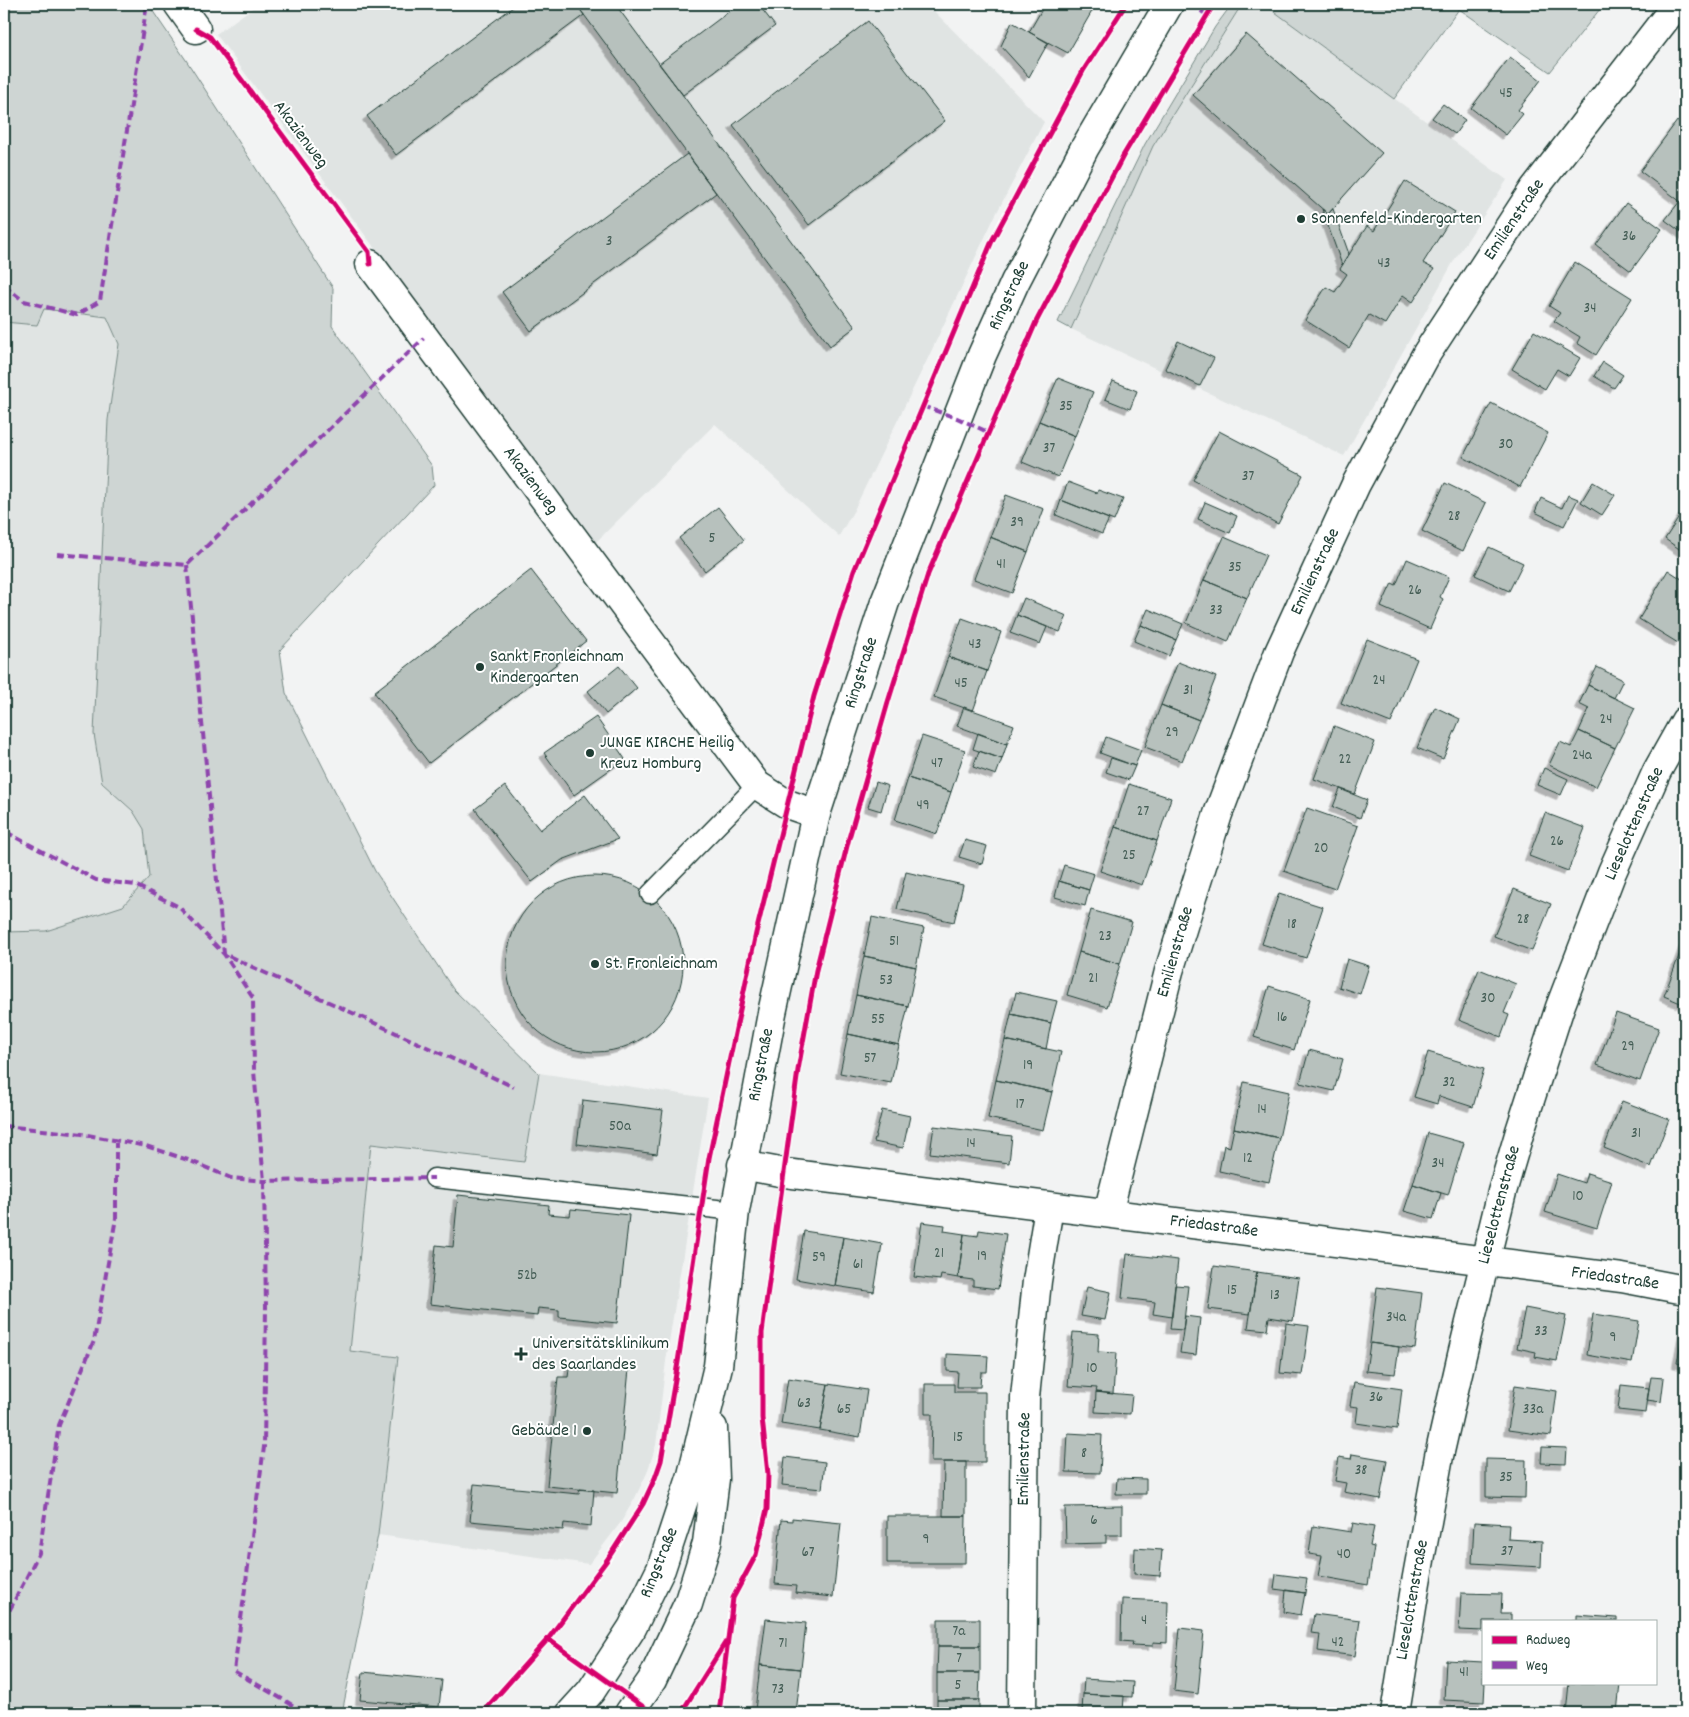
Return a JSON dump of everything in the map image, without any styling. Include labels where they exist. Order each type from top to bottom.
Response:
[{"type":"street","points":[[178,4],[196,29]]},
{"type":"street","name":"Ringstraße","points":[[571,1713],[591,1691],[632,1628],[661,1569],[692,1475],[718,1366],[742,1165],[772,1013],[816,814],[885,602],[982,356],[1015,282],[1084,149],[1169,4]]},
{"type":"street","name":"Emilienstraße","points":[[1108,1213],[1169,971],[1218,814],[1279,652],[1356,484],[1427,353],[1534,189],[1676,4]]},
{"type":"street","name":"Akazienweg","points":[[370,264],[757,785],[787,804],[816,814]]},
{"type":"street","name":"Lieselottenstraße","points":[[1395,1713],[1439,1456],[1502,1192],[1560,1007],[1612,872],[1657,772],[1685,721]]},
{"type":"street","name":"Friedastraße","points":[[742,1165],[785,1173],[1049,1207],[1622,1278],[1685,1290]]},
{"type":"street","name":"Emilienstraße","points":[[1022,1713],[1025,1397],[1037,1281],[1049,1207]]},
{"type":"street","name":"Ringstraße","points":[[629,1713],[652,1680],[688,1604],[707,1543],[715,1479],[711,1394]]},
{"type":"lane","points":[[650,894],[757,785]]},
{"type":"lane","points":[[434,1178],[735,1211]]},
{"type":"shaded area","points":[[4,4],[148,4],[333,288],[332,326],[432,466],[434,485],[280,650],[286,693],[375,871],[453,989],[539,1073],[524,1162],[371,1144],[350,1351],[398,1357],[378,1535],[342,1713],[4,1713],[4,932],[46,931],[123,906],[149,877],[144,829],[133,811],[102,783],[94,734],[108,420],[119,344],[107,317],[44,309],[37,325],[4,322]]},
{"type":"shaded area","points":[[258,4],[927,4],[1044,122],[994,218],[854,510],[839,536],[715,424],[594,544],[216,34]]},
{"type":"shaded area","points":[[1232,4],[1242,4],[1153,146],[1071,329],[1058,322],[1145,144],[1215,27]]},
{"type":"shaded area","name":"Sonnenfeld-Kindergarten","points":[[1242,4],[1264,4],[1507,180],[1455,259],[1344,456],[1071,329],[1153,146]]},
{"type":"shaded area","points":[[1264,4],[1604,4],[1550,72],[1459,9],[1394,99]]},
{"type":"shaded area","points":[[44,309],[107,317],[119,344],[108,420],[94,734],[102,783],[133,811],[144,829],[149,877],[123,906],[46,931],[4,932],[4,322],[37,325]]},
{"type":"shaded area","name":"Universitätsklinikum des Saarlandes","points":[[539,1073],[708,1098],[666,1361],[656,1445],[647,1473],[635,1498],[621,1522],[589,1564],[378,1535],[398,1357],[350,1351],[371,1143],[524,1162]]},
{"type":"building","points":[[517,4],[576,4],[584,15],[396,155],[367,116]]},
{"type":"building","points":[[576,4],[615,4],[855,327],[830,346]]},
{"type":"building","points":[[739,4],[758,4],[775,26],[683,95],[659,64]]},
{"type":"building","points":[[1045,4],[1092,4],[1095,6],[1068,53],[1029,32]]},
{"type":"building","points":[[868,21],[945,121],[809,225],[733,125]]},
{"type":"building","points":[[1012,22],[1048,43],[1029,77],[1001,46]]},
{"type":"building","points":[[1246,34],[1382,153],[1328,214],[1193,95]]},
{"type":"building","points":[[1510,57],[1541,80],[1518,110],[1523,114],[1506,135],[1471,108]]},
{"type":"building","points":[[1443,104],[1465,120],[1455,134],[1432,118]]},
{"type":"building","points":[[1677,121],[1685,128],[1685,205],[1640,171]]},
{"type":"building","points":[[687,154],[716,193],[531,331],[502,292]]},
{"type":"building","points":[[1405,181],[1455,212],[1423,263],[1434,269],[1413,302],[1403,295],[1385,324],[1369,315],[1349,348],[1305,320],[1326,287],[1335,292],[1347,274],[1340,269],[1367,226],[1374,231]]},
{"type":"building","points":[[1680,201],[1685,205],[1685,235],[1665,220]]},
{"type":"building","points":[[1626,203],[1662,229],[1631,271],[1596,245]]},
{"type":"building","points":[[1322,209],[1328,214],[1333,209],[1349,254],[1342,265]]},
{"type":"building","points":[[1575,262],[1632,298],[1596,355],[1577,343],[1580,337],[1554,321],[1560,313],[1549,306]]},
{"type":"building","points":[[1534,331],[1580,358],[1569,376],[1557,369],[1545,389],[1512,369]]},
{"type":"building","points":[[1178,341],[1214,358],[1200,386],[1165,369]]},
{"type":"building","points":[[1603,362],[1623,375],[1614,388],[1594,376]]},
{"type":"building","points":[[1058,378],[1093,392],[1075,436],[1039,421]]},
{"type":"building","points":[[1113,381],[1137,391],[1130,409],[1105,399]]},
{"type":"building","points":[[1491,403],[1548,433],[1520,487],[1463,457]]},
{"type":"building","points":[[1039,421],[1075,436],[1058,477],[1022,462]]},
{"type":"building","points":[[1219,431],[1303,475],[1278,524],[1193,480]]},
{"type":"building","points":[[1068,482],[1097,493],[1098,490],[1123,499],[1114,521],[1061,500]]},
{"type":"building","points":[[1593,482],[1615,495],[1602,515],[1581,502]]},
{"type":"building","points":[[1445,483],[1486,503],[1463,551],[1422,531]]},
{"type":"building","points":[[1006,495],[1044,509],[1028,552],[990,537]]},
{"type":"building","points":[[1568,495],[1578,499],[1564,526],[1535,512],[1541,498],[1562,508]]},
{"type":"building","points":[[1061,500],[1109,519],[1102,534],[1056,515]]},
{"type":"building","points":[[1205,502],[1237,516],[1230,533],[1198,519]]},
{"type":"building","points":[[718,507],[744,540],[705,571],[679,538]]},
{"type":"building","points":[[1685,508],[1685,553],[1665,539]]},
{"type":"building","points":[[990,537],[1028,552],[1012,593],[974,579]]},
{"type":"building","points":[[1224,537],[1266,555],[1247,598],[1204,580]]},
{"type":"building","points":[[1489,547],[1523,563],[1509,591],[1475,575]]},
{"type":"building","points":[[1407,559],[1449,577],[1440,597],[1443,599],[1430,629],[1381,607],[1392,583],[1396,585]]},
{"type":"building","name":"Sankt Fronleichnam Kindergarten","points":[[531,570],[586,641],[429,763],[374,692]]},
{"type":"building","points":[[1668,570],[1685,581],[1685,631],[1678,643],[1639,619]]},
{"type":"building","points":[[1204,580],[1247,598],[1228,642],[1186,623]]},
{"type":"building","points":[[1024,598],[1067,616],[1060,632],[1017,615]]},
{"type":"building","points":[[1148,609],[1183,624],[1176,640],[1141,625]]},
{"type":"building","points":[[1017,615],[1047,627],[1040,644],[1010,633]]},
{"type":"building","points":[[962,618],[1001,632],[987,671],[948,657]]},
{"type":"building","points":[[1141,625],[1176,640],[1169,656],[1134,641]]},
{"type":"building","points":[[1367,639],[1417,659],[1391,723],[1341,703]]},
{"type":"building","points":[[948,657],[987,671],[973,711],[934,697]]},
{"type":"building","points":[[1178,662],[1216,677],[1199,720],[1161,705]]},
{"type":"building","points":[[619,666],[637,688],[606,714],[588,691]]},
{"type":"building","points":[[1597,667],[1623,680],[1614,698],[1588,685]]},
{"type":"building","points":[[1588,685],[1635,708],[1615,748],[1579,731],[1589,709],[1579,704]]},
{"type":"building","points":[[1161,705],[1199,720],[1182,761],[1145,747]]},
{"type":"building","points":[[964,707],[1014,725],[1007,744],[957,726]]},
{"type":"building","points":[[1435,707],[1460,719],[1443,759],[1417,748]]},
{"type":"building","points":[[596,717],[625,759],[574,795],[544,753]]},
{"type":"building","points":[[1334,726],[1375,742],[1355,794],[1314,779]]},
{"type":"building","points":[[1579,731],[1615,748],[1596,787],[1549,765],[1560,742],[1571,747]]},
{"type":"building","points":[[978,733],[1007,744],[1002,759],[973,749]]},
{"type":"building","points":[[922,736],[965,750],[951,792],[908,778]]},
{"type":"building","points":[[1106,737],[1141,750],[1135,766],[1100,753]]},
{"type":"building","points":[[979,751],[1002,759],[996,775],[973,767]]},
{"type":"building","points":[[1111,758],[1135,766],[1129,780],[1106,772]]},
{"type":"building","points":[[1544,768],[1568,779],[1561,795],[1537,785]]},
{"type":"building","points":[[908,778],[951,792],[937,834],[895,820]]},
{"type":"building","points":[[876,782],[888,786],[881,811],[868,807]]},
{"type":"building","points":[[1129,784],[1171,798],[1157,841],[1115,827]]},
{"type":"building","points":[[505,786],[540,830],[585,795],[618,839],[562,860],[532,882],[475,809]]},
{"type":"building","points":[[1340,789],[1367,800],[1360,818],[1333,807]]},
{"type":"building","points":[[1307,808],[1358,826],[1335,889],[1284,871]]},
{"type":"building","points":[[1545,813],[1585,828],[1568,871],[1529,856]]},
{"type":"building","points":[[1115,827],[1157,841],[1142,885],[1100,871]]},
{"type":"building","points":[[965,840],[987,846],[982,864],[959,857]]},
{"type":"building","points":[[1064,865],[1094,874],[1089,890],[1059,881]]},
{"type":"building","points":[[906,872],[963,885],[954,922],[897,909]]},
{"type":"building","name":"St. Fronleichnam","points":[[586,876],[604,876],[637,886],[663,908],[673,922],[679,938],[683,964],[679,990],[673,1006],[651,1032],[637,1042],[621,1048],[604,1052],[586,1052],[553,1042],[527,1020],[517,1006],[511,990],[507,973],[507,955],[517,922],[539,896],[553,886],[569,880]]},
{"type":"building","points":[[1059,881],[1089,890],[1085,906],[1055,897]]},
{"type":"building","points":[[1514,889],[1551,904],[1532,951],[1494,936]]},
{"type":"building","points":[[1279,893],[1323,907],[1306,958],[1262,944]]},
{"type":"building","points":[[1091,910],[1132,922],[1120,964],[1079,952]]},
{"type":"building","points":[[872,917],[924,928],[916,967],[864,956]]},
{"type":"building","points":[[1685,942],[1685,1005],[1664,996]]},
{"type":"building","points":[[1079,952],[1120,964],[1107,1007],[1067,995]]},
{"type":"building","points":[[864,956],[916,967],[908,1006],[856,995]]},
{"type":"building","points":[[1347,959],[1369,966],[1360,994],[1339,987]]},
{"type":"building","points":[[1479,969],[1516,984],[1504,1013],[1509,1015],[1501,1037],[1459,1020]]},
{"type":"building","points":[[1269,986],[1310,999],[1294,1050],[1254,1037]]},
{"type":"building","points":[[1016,992],[1057,1001],[1051,1023],[1011,1014]]},
{"type":"building","points":[[856,995],[908,1006],[899,1045],[848,1034]]},
{"type":"building","points":[[1616,1013],[1659,1028],[1640,1081],[1597,1065]]},
{"type":"building","points":[[1011,1014],[1051,1023],[1046,1049],[1005,1040]]},
{"type":"building","points":[[848,1034],[899,1045],[891,1083],[840,1073]]},
{"type":"building","points":[[1005,1040],[1061,1052],[1052,1092],[996,1080]]},
{"type":"building","points":[[1309,1050],[1343,1059],[1334,1091],[1300,1083]]},
{"type":"building","points":[[1428,1052],[1484,1069],[1473,1107],[1439,1096],[1437,1104],[1414,1097]]},
{"type":"building","points":[[996,1080],[1052,1092],[1043,1130],[988,1118]]},
{"type":"building","points":[[1244,1082],[1289,1092],[1279,1138],[1234,1128]]},
{"type":"building","points":[[583,1100],[663,1110],[657,1154],[577,1144]]},
{"type":"building","points":[[1622,1101],[1669,1119],[1651,1167],[1604,1148]]},
{"type":"building","points":[[882,1110],[910,1116],[903,1148],[874,1142]]},
{"type":"building","points":[[934,1126],[1012,1136],[1009,1163],[930,1153]]},
{"type":"building","points":[[1234,1128],[1279,1138],[1269,1182],[1219,1171],[1224,1145],[1230,1147]]},
{"type":"building","points":[[1428,1133],[1464,1143],[1448,1195],[1413,1184]]},
{"type":"building","points":[[1587,1173],[1612,1181],[1597,1228],[1545,1212],[1557,1174],[1584,1183]]},
{"type":"building","points":[[1413,1184],[1441,1193],[1433,1219],[1404,1211]]},
{"type":"building","points":[[458,1195],[549,1205],[548,1214],[570,1216],[571,1209],[629,1215],[617,1323],[559,1317],[559,1310],[538,1308],[537,1316],[430,1304],[436,1245],[453,1247]]},
{"type":"building","points":[[922,1222],[945,1225],[944,1231],[964,1234],[958,1278],[941,1275],[940,1280],[914,1277]]},
{"type":"building","points":[[979,1230],[1006,1234],[998,1289],[973,1286],[973,1280],[958,1278],[964,1234],[978,1236]]},
{"type":"building","points":[[804,1231],[843,1237],[835,1286],[796,1279]]},
{"type":"building","points":[[843,1237],[882,1244],[874,1292],[835,1286]]},
{"type":"building","points":[[1127,1254],[1178,1260],[1172,1317],[1153,1314],[1155,1302],[1122,1298]]},
{"type":"building","points":[[1214,1266],[1257,1272],[1250,1314],[1208,1309]]},
{"type":"building","points":[[1257,1272],[1299,1278],[1293,1321],[1269,1317],[1267,1330],[1248,1328]]},
{"type":"building","points":[[1175,1285],[1188,1286],[1183,1330],[1170,1329]]},
{"type":"building","points":[[1087,1287],[1111,1292],[1105,1320],[1081,1316]]},
{"type":"building","points":[[1377,1287],[1422,1293],[1415,1349],[1370,1343]]},
{"type":"building","points":[[1525,1308],[1566,1316],[1557,1361],[1535,1357],[1536,1352],[1517,1348]]},
{"type":"building","points":[[1593,1314],[1639,1321],[1632,1363],[1587,1355]]},
{"type":"building","points":[[1185,1316],[1200,1318],[1196,1355],[1180,1353]]},
{"type":"building","points":[[1286,1323],[1309,1326],[1302,1375],[1280,1373]]},
{"type":"building","points":[[1683,1330],[1685,1330],[1685,1365],[1677,1363]]},
{"type":"building","points":[[1073,1332],[1099,1334],[1098,1352],[1116,1353],[1113,1394],[1096,1392],[1097,1388],[1068,1386]]},
{"type":"building","points":[[1370,1343],[1399,1347],[1395,1374],[1366,1371]]},
{"type":"building","points":[[947,1354],[988,1356],[987,1372],[981,1372],[980,1387],[957,1387],[958,1372],[947,1371]]},
{"type":"building","name":"Gebäude 1","points":[[570,1363],[629,1369],[617,1493],[547,1486],[558,1377],[568,1377]]},
{"type":"building","points":[[1651,1377],[1664,1378],[1661,1402],[1647,1400]]},
{"type":"building","points":[[788,1378],[828,1384],[820,1430],[781,1424]]},
{"type":"building","points":[[1354,1382],[1402,1389],[1397,1429],[1356,1423],[1358,1407],[1350,1406]]},
{"type":"building","points":[[828,1384],[867,1390],[860,1437],[820,1430]]},
{"type":"building","points":[[925,1384],[954,1384],[954,1392],[985,1392],[985,1462],[931,1462],[932,1414],[925,1414]]},
{"type":"building","points":[[1515,1385],[1557,1391],[1551,1436],[1508,1430]]},
{"type":"building","points":[[1621,1385],[1649,1388],[1646,1413],[1618,1410]]},
{"type":"building","points":[[1096,1392],[1132,1395],[1130,1414],[1095,1412]]},
{"type":"building","points":[[1068,1433],[1102,1435],[1100,1473],[1066,1472]]},
{"type":"building","points":[[1542,1447],[1567,1448],[1566,1464],[1541,1463]]},
{"type":"building","points":[[1352,1454],[1387,1460],[1380,1499],[1344,1492],[1346,1483],[1335,1481],[1339,1457],[1351,1459]]},
{"type":"building","points":[[785,1457],[825,1462],[822,1489],[782,1485]]},
{"type":"building","points":[[1486,1459],[1526,1460],[1525,1498],[1486,1497]]},
{"type":"building","points":[[944,1462],[966,1462],[966,1516],[943,1516]]},
{"type":"building","points":[[1117,1478],[1146,1479],[1146,1494],[1116,1494]]},
{"type":"building","points":[[474,1484],[579,1494],[580,1489],[594,1490],[591,1526],[564,1523],[563,1530],[470,1521]]},
{"type":"building","points":[[1122,1506],[1122,1535],[1106,1535],[1106,1543],[1066,1544],[1065,1507]]},
{"type":"building","points":[[887,1516],[966,1516],[965,1563],[887,1563]]},
{"type":"building","points":[[792,1518],[841,1523],[833,1597],[795,1593],[796,1586],[775,1584],[781,1520],[792,1521]]},
{"type":"building","points":[[1474,1522],[1509,1524],[1508,1539],[1542,1541],[1541,1567],[1472,1563]]},
{"type":"building","points":[[1353,1523],[1374,1527],[1370,1546],[1374,1547],[1368,1585],[1318,1576],[1322,1556],[1309,1554],[1313,1526],[1351,1532]]},
{"type":"building","points":[[1135,1548],[1162,1550],[1160,1576],[1134,1574]]},
{"type":"building","points":[[1276,1574],[1307,1578],[1305,1593],[1274,1589]]},
{"type":"building","points":[[1286,1590],[1305,1593],[1301,1615],[1284,1612]]},
{"type":"building","points":[[1461,1593],[1502,1594],[1501,1614],[1511,1614],[1511,1620],[1482,1620],[1482,1631],[1459,1630]]},
{"type":"building","points":[[1122,1599],[1168,1601],[1167,1643],[1153,1642],[1153,1646],[1132,1645],[1133,1642],[1121,1641]]},
{"type":"building","points":[[1314,1614],[1360,1620],[1355,1656],[1318,1651],[1320,1634],[1311,1633]]},
{"type":"building","points":[[1577,1615],[1617,1618],[1617,1620],[1577,1620]]},
{"type":"building","points":[[766,1619],[806,1623],[801,1669],[760,1665]]},
{"type":"building","points":[[938,1619],[980,1619],[980,1646],[938,1646]]},
{"type":"building","points":[[1180,1628],[1204,1631],[1198,1694],[1174,1691]]},
{"type":"building","points":[[938,1646],[980,1646],[980,1673],[937,1673]]},
{"type":"building","points":[[1446,1660],[1482,1662],[1482,1684],[1485,1684],[1484,1702],[1444,1700]]},
{"type":"building","points":[[760,1665],[801,1669],[796,1713],[755,1711]]},
{"type":"building","points":[[363,1672],[442,1680],[439,1707],[360,1700]]},
{"type":"building","points":[[937,1673],[980,1673],[979,1700],[937,1700]]},
{"type":"building","points":[[1084,1679],[1133,1682],[1132,1697],[1083,1694]]},
{"type":"building","points":[[1569,1684],[1620,1684],[1617,1713],[1566,1713]]},
{"type":"building","points":[[1083,1694],[1124,1696],[1123,1713],[1082,1713]]},
{"type":"building","points":[[937,1700],[979,1700],[979,1713],[937,1713]]},
{"type":"building","points":[[1288,1706],[1346,1713],[1287,1713]]},
{"type":"marked path","points":[[4,286],[24,301],[77,315],[100,301],[147,4]]},
{"type":"marked path","points":[[1191,4],[1207,15]]},
{"type":"marked path","points":[[57,554],[187,565],[424,338]]},
{"type":"marked path","points":[[922,406],[957,418],[990,433]]},
{"type":"marked path","points":[[187,565],[224,954],[514,1087]]},
{"type":"marked path","points":[[6,832],[96,880],[135,885],[179,907],[224,954],[253,998],[254,1071],[264,1181],[266,1307],[264,1447],[234,1671],[306,1713]]},
{"type":"marked path","points":[[4,1126],[82,1134],[146,1146],[188,1160],[231,1178],[264,1181],[434,1178]]},
{"type":"marked path","points":[[4,1621],[39,1553],[59,1425],[94,1341],[116,1218],[116,1140]]},
{"type":"cycle path","points":[[482,1713],[548,1639],[607,1560],[643,1504],[655,1478],[661,1461],[678,1362],[709,1158],[756,933],[814,696],[854,571],[992,241],[1083,71],[1126,4]]},
{"type":"cycle path","points":[[719,1713],[733,1598],[756,1555],[767,1509],[768,1474],[762,1418],[762,1333],[798,1070],[816,970],[849,838],[888,702],[928,574],[1036,322],[1123,156],[1214,4]]},
{"type":"cycle path","points":[[196,29],[210,37],[369,252],[370,264]]},
{"type":"cycle path","points":[[548,1639],[652,1713]]},
{"type":"cycle path","points":[[681,1713],[725,1643]]},
{"type":"place","name":"Sonnenfeld-Kindergarten","points":[[1301,219]]},
{"type":"place","name":"Sankt Fronleichnam Kindergarten","points":[[480,667]]},
{"type":"place","name":"JUNGE KIRCHE Heilig Kreuz Homburg","points":[[590,753]]},
{"type":"place","name":"St. Fronleichnam","points":[[595,964]]},
{"type":"place","name":"Universitätsklinikum des Saarlandes","points":[[521,1354]]},
{"type":"place","name":"Gebäude 1","points":[[587,1431]]}]
